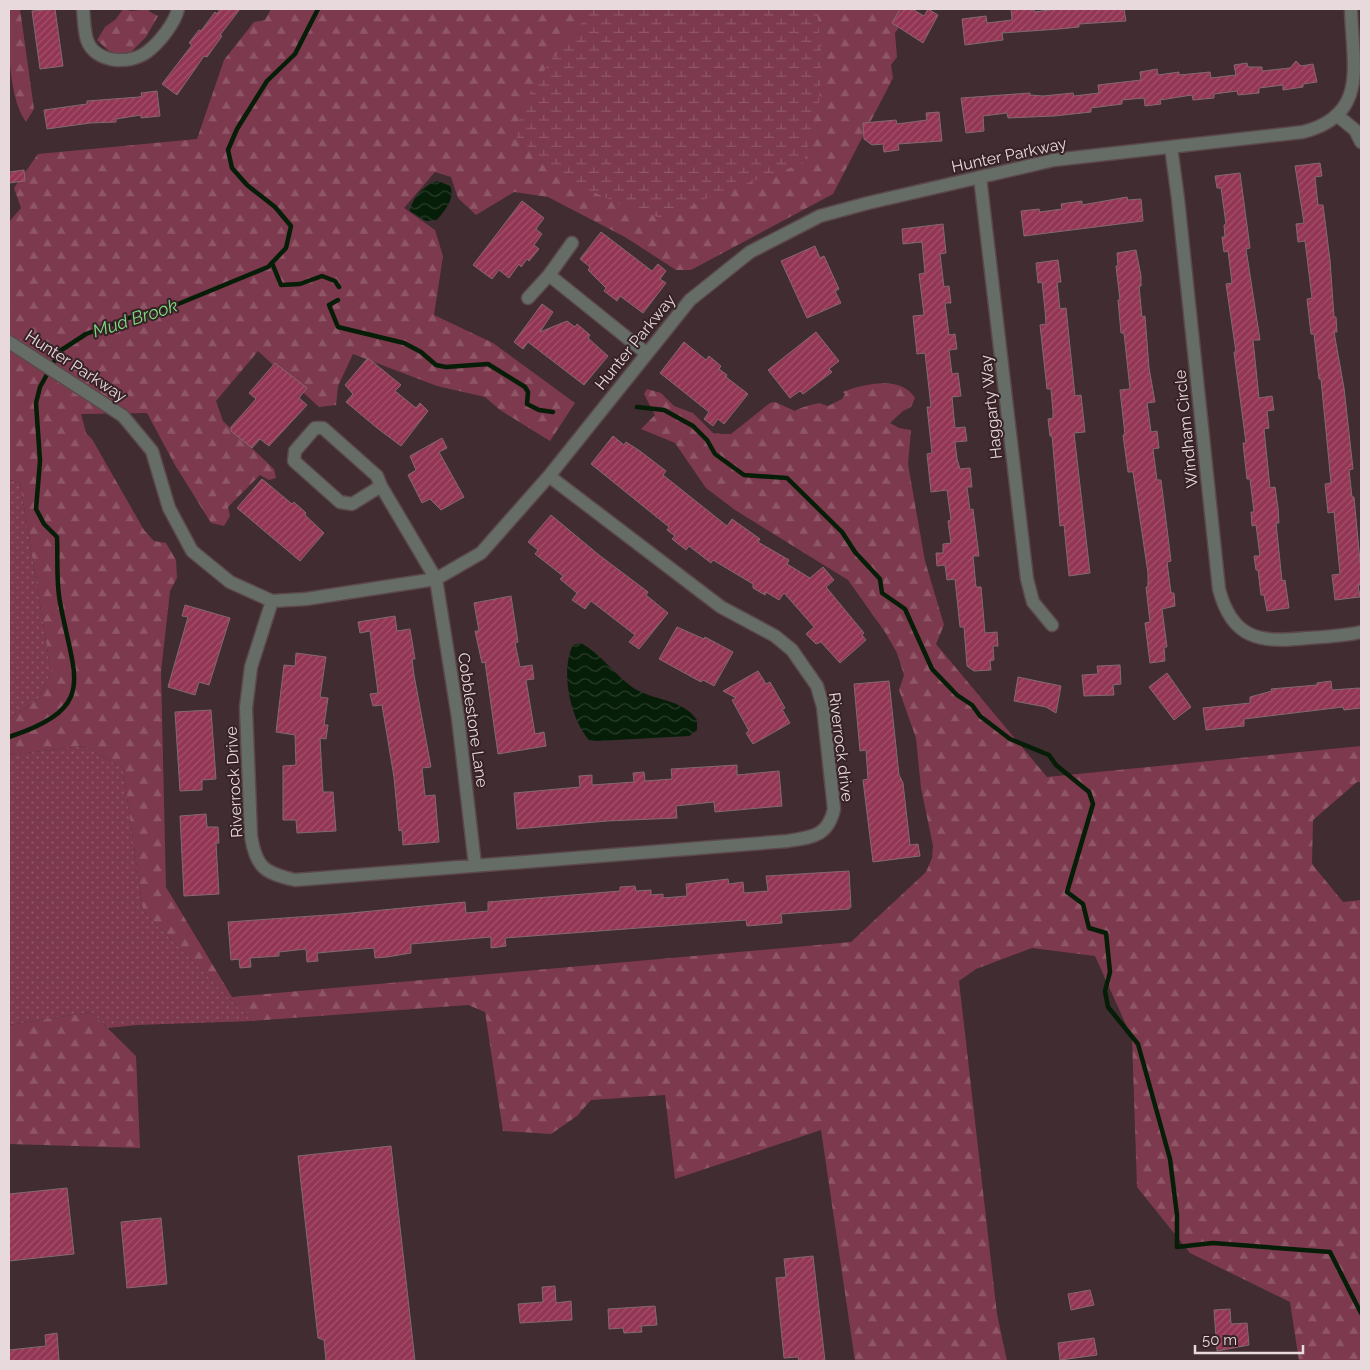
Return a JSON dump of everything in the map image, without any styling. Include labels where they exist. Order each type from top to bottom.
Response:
[{"type":"street","points":[[83,9],[87,40],[93,49],[109,59],[119,60],[136,58],[146,53],[172,22],[178,9]]},
{"type":"street","points":[[1351,9],[1355,84],[1352,94],[1338,116],[1355,130],[1361,142]]},
{"type":"street","name":"Hunter Parkway","points":[[10,342],[94,395],[123,416],[152,451],[169,508],[192,551],[230,582],[272,601],[306,599],[436,578],[481,553],[550,476],[690,300],[750,252],[820,216],[980,176],[1054,160],[1303,132],[1323,125],[1338,116]]},
{"type":"street","name":"Windham Circle","points":[[1171,147],[1222,603],[1234,623],[1258,638],[1281,641],[1361,632]]},
{"type":"street","name":"Haggarty Way","points":[[980,176],[1027,579],[1033,602],[1052,625]]},
{"type":"street","points":[[528,298],[549,276],[572,243]]},
{"type":"street","points":[[549,276],[646,354]]},
{"type":"street","points":[[381,486],[352,504],[340,502],[294,461],[295,451],[315,428],[323,428],[377,476],[381,486],[436,578]]},
{"type":"street","name":"Riverrock drive","points":[[475,866],[811,838],[824,831],[831,821],[834,809],[823,706],[817,686],[792,650],[775,636],[721,607],[550,476]]},
{"type":"street","name":"Cobblestone Lane","points":[[436,578],[458,718],[475,866]]},
{"type":"street","name":"Riverrock Drive","points":[[272,601],[251,666],[246,708],[251,836],[254,854],[270,874],[295,880],[475,866]]},
{"type":"green space","points":[[9,9],[20,9],[34,109],[26,122],[15,97],[12,83],[9,52]]},
{"type":"green space","points":[[123,9],[132,11],[148,9],[158,16],[146,37],[131,52],[118,54],[109,51],[97,40],[105,27],[116,19]]},
{"type":"green space","points":[[271,9],[912,9],[895,33],[897,57],[891,65],[893,78],[833,194],[691,270],[676,270],[625,237],[548,197],[514,192],[476,215],[458,198],[451,177],[435,172],[404,208],[435,230],[443,256],[434,315],[493,343],[575,403],[550,441],[500,410],[485,397],[437,386],[353,354],[338,386],[336,405],[319,407],[258,351],[216,401],[223,421],[274,469],[276,478],[269,480],[260,475],[228,507],[230,516],[224,526],[211,523],[175,465],[147,413],[81,414],[86,433],[92,439],[144,530],[154,541],[166,543],[176,560],[177,578],[170,591],[161,672],[166,887],[232,997],[851,942],[926,872],[932,858],[933,846],[921,788],[916,738],[899,690],[904,675],[897,653],[885,632],[848,580],[735,510],[706,488],[675,443],[641,429],[655,415],[644,394],[647,389],[661,393],[674,406],[693,413],[713,433],[731,434],[770,403],[775,402],[795,411],[819,403],[828,406],[842,399],[845,394],[843,392],[861,386],[882,383],[901,386],[915,398],[911,407],[903,411],[890,423],[899,428],[911,430],[908,464],[925,561],[944,625],[936,644],[1047,777],[1361,746],[1361,782],[1357,782],[1313,820],[1312,864],[1343,902],[1361,900],[1361,1361],[1299,1361],[1290,1302],[1190,1253],[1137,1187],[1132,1038],[1095,956],[1032,948],[976,969],[959,981],[997,1314],[1007,1361],[855,1361],[821,1130],[675,1179],[665,1095],[591,1100],[577,1116],[551,1134],[503,1131],[485,1012],[468,1005],[252,1021],[143,911],[123,768],[84,746],[9,755],[9,719],[38,699],[51,672],[20,482],[9,480],[9,222],[21,208],[14,188],[38,154],[197,139],[224,60],[254,22],[265,20]]},
{"type":"green space","points":[[593,9],[817,9],[822,64],[819,101],[804,163],[711,196],[664,219],[622,205],[571,182],[514,135],[529,95],[549,63]]},
{"type":"green space","points":[[9,480],[20,482],[51,672],[38,699],[9,719]]},
{"type":"green space","points":[[84,746],[123,768],[143,911],[252,1021],[137,1025],[108,1028],[91,1012],[9,1025],[9,755]]},
{"type":"green space","points":[[91,1012],[136,1056],[140,1148],[9,1144],[9,1025]]},
{"type":"water","points":[[438,181],[450,186],[450,200],[437,220],[426,221],[410,211],[411,206],[424,188]]},
{"type":"water","points":[[581,643],[595,653],[632,687],[640,692],[675,704],[691,713],[697,720],[697,730],[689,736],[589,740],[582,731],[572,707],[567,681],[569,656],[573,645]]},
{"type":"building","points":[[55,9],[63,66],[40,69],[32,11]]},
{"type":"building","points":[[220,9],[240,9],[220,35],[222,36],[207,57],[204,56],[177,95],[162,84],[192,45],[189,43],[199,30],[201,31],[215,12],[217,14]]},
{"type":"building","points":[[900,9],[912,9],[924,16],[928,9],[938,15],[923,43],[892,23]]},
{"type":"building","points":[[1011,9],[1034,9],[1034,12],[1057,9],[1124,9],[1126,21],[1079,24],[1079,27],[1002,33],[1003,40],[965,45],[962,19],[986,16],[987,23],[1012,20]]},
{"type":"building","points":[[1296,61],[1301,66],[1313,64],[1317,82],[1303,84],[1303,87],[1283,90],[1283,85],[1259,88],[1259,93],[1238,95],[1237,91],[1214,94],[1214,98],[1193,100],[1192,95],[1160,100],[1161,104],[1145,106],[1144,98],[1122,100],[1122,104],[1091,108],[1091,112],[1054,116],[1008,118],[1007,113],[983,116],[984,131],[966,133],[961,98],[1030,93],[1030,95],[1043,96],[1073,93],[1074,96],[1099,93],[1098,85],[1141,80],[1140,72],[1157,69],[1158,75],[1179,72],[1179,75],[1210,72],[1211,78],[1236,75],[1234,65],[1247,63],[1248,67],[1262,67],[1262,71],[1290,68]]},
{"type":"building","points":[[157,91],[160,116],[141,118],[141,115],[116,119],[116,122],[90,123],[47,129],[44,110],[87,104],[87,101],[139,97],[142,96],[141,93]]},
{"type":"building","points":[[939,112],[942,141],[898,144],[899,150],[884,152],[883,144],[872,145],[864,139],[863,123],[896,120],[897,124],[927,120],[926,113]]},
{"type":"building","points":[[1320,163],[1322,176],[1315,177],[1318,205],[1323,205],[1330,260],[1334,317],[1336,317],[1337,332],[1334,332],[1344,388],[1353,469],[1349,470],[1352,497],[1354,497],[1361,572],[1361,585],[1358,585],[1360,597],[1335,600],[1332,575],[1340,574],[1334,512],[1328,513],[1325,484],[1331,483],[1321,379],[1319,379],[1314,334],[1311,334],[1307,299],[1312,298],[1305,241],[1298,242],[1296,224],[1304,223],[1295,166]]},
{"type":"building","points":[[24,170],[25,181],[9,183],[9,172]]},
{"type":"building","points":[[1240,173],[1250,248],[1246,249],[1260,340],[1253,340],[1259,398],[1272,396],[1274,410],[1267,411],[1269,428],[1264,429],[1270,488],[1275,487],[1278,508],[1279,523],[1276,523],[1282,581],[1285,580],[1289,608],[1267,611],[1264,595],[1261,595],[1254,556],[1260,556],[1256,525],[1252,526],[1251,512],[1254,512],[1250,479],[1247,479],[1243,443],[1246,443],[1226,284],[1232,283],[1228,251],[1224,252],[1222,237],[1225,237],[1224,225],[1226,224],[1221,188],[1217,188],[1215,176]]},
{"type":"building","points":[[1127,197],[1128,200],[1141,199],[1143,221],[1024,236],[1021,211],[1039,209],[1040,212],[1062,209],[1061,204],[1082,201],[1082,205]]},
{"type":"building","points":[[522,201],[544,218],[536,229],[542,234],[534,245],[539,249],[521,267],[519,264],[509,278],[499,270],[492,279],[473,265]]},
{"type":"building","points":[[943,224],[946,253],[940,254],[944,287],[949,286],[951,303],[945,303],[949,335],[955,334],[957,349],[949,350],[952,374],[958,373],[961,396],[952,397],[955,428],[965,427],[967,441],[955,442],[960,469],[970,468],[972,487],[967,487],[970,510],[973,509],[979,556],[973,556],[976,587],[981,587],[985,633],[997,632],[998,646],[993,646],[994,660],[990,661],[991,670],[974,671],[967,666],[964,627],[960,627],[955,579],[947,580],[945,565],[937,566],[936,553],[943,553],[943,544],[951,543],[948,521],[951,520],[947,490],[931,492],[927,454],[932,453],[927,407],[931,407],[925,353],[917,354],[913,316],[924,315],[919,274],[925,273],[922,242],[903,244],[902,229]]},
{"type":"building","points":[[601,232],[652,271],[658,264],[666,271],[660,279],[666,283],[643,313],[620,296],[617,301],[604,291],[606,288],[588,270],[590,267],[580,259]]},
{"type":"building","points":[[815,246],[820,258],[824,256],[839,289],[835,291],[841,303],[807,318],[781,261]]},
{"type":"building","points":[[1136,250],[1141,276],[1141,286],[1139,286],[1142,317],[1145,316],[1149,368],[1155,402],[1147,403],[1151,432],[1157,431],[1159,448],[1153,449],[1157,480],[1161,480],[1171,561],[1167,562],[1171,593],[1174,593],[1175,606],[1162,609],[1167,647],[1164,647],[1165,661],[1150,663],[1145,623],[1150,622],[1146,587],[1148,587],[1148,573],[1133,472],[1128,472],[1120,390],[1130,389],[1124,333],[1121,333],[1116,266],[1118,266],[1117,253]]},
{"type":"building","points":[[1058,260],[1061,282],[1057,282],[1060,309],[1066,308],[1075,396],[1081,395],[1085,432],[1074,433],[1090,573],[1069,576],[1064,525],[1060,526],[1052,436],[1050,436],[1048,419],[1053,418],[1053,412],[1051,389],[1047,389],[1040,325],[1046,324],[1042,282],[1038,283],[1036,263]]},
{"type":"building","points":[[542,304],[553,312],[540,332],[567,321],[575,327],[577,324],[590,335],[588,338],[608,356],[584,385],[528,342],[523,349],[514,342]]},
{"type":"building","points":[[816,332],[839,361],[829,369],[832,372],[803,394],[800,391],[790,398],[768,370]]},
{"type":"building","points":[[684,342],[706,360],[709,356],[721,366],[719,369],[727,375],[726,377],[748,394],[724,424],[718,419],[713,426],[704,419],[709,412],[660,373]]},
{"type":"building","points":[[368,358],[401,385],[395,391],[416,408],[420,403],[428,411],[401,446],[346,402],[353,394],[345,385]]},
{"type":"building","points":[[275,363],[307,388],[299,398],[307,405],[269,446],[260,439],[252,448],[231,431],[231,427],[256,399],[249,393]]},
{"type":"building","points":[[613,436],[624,445],[626,442],[640,451],[666,471],[663,475],[727,526],[732,519],[760,539],[758,542],[789,560],[787,564],[810,578],[823,567],[834,580],[826,587],[864,633],[862,635],[866,640],[840,663],[821,642],[816,644],[806,634],[814,627],[784,593],[779,600],[766,592],[765,595],[753,588],[753,584],[713,560],[711,563],[689,546],[686,550],[672,539],[675,536],[667,530],[669,527],[591,464]]},
{"type":"building","points":[[442,438],[447,448],[439,452],[464,497],[441,510],[430,499],[422,503],[408,475],[416,470],[410,456]]},
{"type":"building","points":[[262,479],[292,504],[294,502],[324,533],[300,561],[237,508]]},
{"type":"building","points":[[551,515],[648,592],[646,595],[668,613],[639,649],[629,642],[635,635],[591,601],[585,609],[572,600],[577,593],[560,579],[563,576],[535,554],[538,550],[528,542]]},
{"type":"building","points":[[511,596],[518,642],[515,643],[520,667],[532,665],[534,679],[526,680],[535,734],[544,732],[546,746],[498,754],[485,662],[482,663],[475,631],[479,631],[474,603]]},
{"type":"building","points":[[185,605],[230,618],[209,685],[199,682],[195,695],[168,687],[188,617],[182,616]]},
{"type":"building","points":[[395,616],[397,631],[410,629],[415,659],[412,659],[414,675],[431,767],[422,768],[425,796],[435,795],[439,842],[403,845],[402,830],[399,831],[394,777],[382,705],[373,706],[370,694],[378,693],[370,631],[360,633],[358,622]]},
{"type":"building","points":[[677,627],[704,639],[705,637],[733,652],[714,686],[703,680],[701,682],[659,659]]},
{"type":"building","points":[[296,653],[326,657],[320,697],[328,698],[324,725],[328,725],[326,739],[320,738],[323,792],[333,792],[336,831],[297,833],[296,820],[283,820],[283,766],[296,765],[295,735],[276,732],[284,665],[295,666]]},
{"type":"building","points":[[1120,665],[1121,684],[1113,685],[1114,695],[1084,696],[1082,675],[1098,674],[1097,666]]},
{"type":"building","points":[[758,671],[766,684],[770,682],[785,708],[782,709],[790,723],[753,744],[746,733],[749,731],[732,700],[736,698],[723,691]]},
{"type":"building","points":[[1167,673],[1191,707],[1174,720],[1149,687]]},
{"type":"building","points":[[1018,677],[1061,686],[1056,713],[1046,707],[1014,701]]},
{"type":"building","points":[[889,681],[899,775],[903,783],[910,845],[918,844],[920,856],[873,862],[863,780],[868,779],[866,750],[860,751],[854,684]]},
{"type":"building","points":[[1331,681],[1332,690],[1361,689],[1361,708],[1344,710],[1343,707],[1244,719],[1244,726],[1206,730],[1203,708],[1250,703],[1250,697],[1272,691],[1271,689],[1317,685],[1317,683]]},
{"type":"building","points":[[211,710],[216,779],[202,780],[202,790],[180,791],[175,712]]},
{"type":"building","points":[[737,765],[737,775],[779,771],[782,806],[715,812],[714,802],[676,806],[677,818],[607,821],[517,829],[514,793],[580,787],[579,776],[592,775],[592,785],[634,782],[633,773],[644,772],[645,781],[672,779],[671,769]]},
{"type":"building","points":[[206,814],[207,827],[218,827],[219,843],[216,843],[219,894],[184,896],[180,816]]},
{"type":"building","points":[[849,871],[851,907],[849,909],[781,914],[782,923],[747,926],[746,920],[505,938],[506,946],[491,948],[491,937],[411,944],[411,953],[387,957],[375,958],[374,948],[317,953],[318,961],[307,962],[306,949],[279,952],[279,956],[250,958],[251,967],[240,968],[239,959],[231,960],[228,922],[341,914],[465,902],[466,913],[488,911],[488,902],[620,891],[620,887],[635,886],[636,891],[651,890],[651,895],[663,894],[663,898],[687,896],[686,884],[728,879],[729,884],[743,882],[744,893],[768,891],[766,876]]},
{"type":"building","points":[[391,1146],[415,1361],[326,1361],[324,1340],[318,1338],[298,1156]]},
{"type":"building","points":[[67,1188],[74,1254],[9,1261],[9,1194]]},
{"type":"building","points":[[161,1218],[167,1284],[127,1288],[121,1222]]},
{"type":"building","points":[[813,1256],[825,1361],[799,1361],[798,1357],[784,1358],[776,1278],[786,1277],[784,1259]]},
{"type":"building","points":[[555,1286],[556,1303],[571,1301],[572,1320],[520,1323],[518,1304],[543,1302],[542,1287]]},
{"type":"building","points":[[1090,1290],[1094,1305],[1071,1310],[1068,1294]]},
{"type":"building","points":[[655,1306],[657,1325],[641,1326],[642,1332],[624,1333],[623,1328],[609,1329],[608,1309]]},
{"type":"building","points":[[1230,1309],[1231,1324],[1247,1323],[1249,1345],[1217,1351],[1214,1310]]},
{"type":"building","points":[[57,1333],[59,1361],[9,1361],[9,1350],[46,1346],[45,1335]]},
{"type":"building","points":[[1094,1338],[1097,1355],[1060,1360],[1058,1343]]},
{"type":"waterway","name":"Mud Brook","points":[[9,737],[38,726],[57,714],[68,701],[74,687],[71,651],[59,594],[57,537],[44,524],[36,509],[40,461],[36,403],[40,387],[60,351],[86,334],[142,313],[166,309],[268,267],[286,248],[291,226],[275,207],[247,185],[232,168],[228,150],[237,129],[267,81],[295,54],[318,9]]},
{"type":"waterway","points":[[272,263],[281,285],[300,284],[322,276],[335,281],[339,287]]},
{"type":"waterway","points":[[338,300],[329,305],[338,327],[404,343],[421,352],[436,365],[446,367],[488,364],[525,387],[528,392],[527,404],[539,410],[553,412]]},
{"type":"waterway","points":[[637,407],[664,410],[693,426],[707,440],[715,454],[744,475],[787,478],[842,532],[855,552],[880,579],[882,593],[905,609],[932,669],[957,695],[972,705],[980,716],[1010,739],[1049,755],[1056,765],[1089,792],[1093,804],[1067,892],[1083,904],[1089,928],[1106,933],[1110,972],[1105,991],[1108,1007],[1138,1044],[1170,1159],[1177,1215],[1177,1247],[1213,1243],[1330,1252],[1361,1313]]}]
